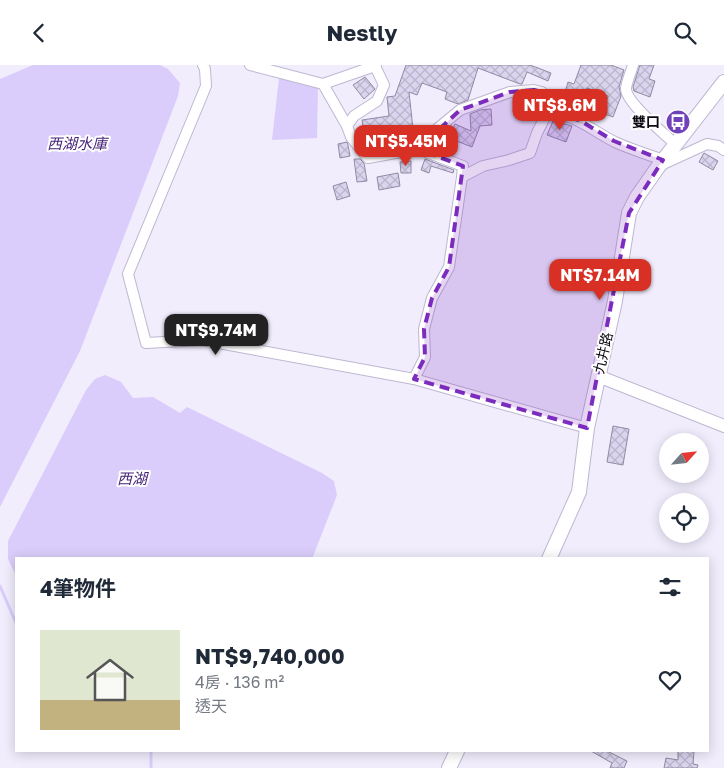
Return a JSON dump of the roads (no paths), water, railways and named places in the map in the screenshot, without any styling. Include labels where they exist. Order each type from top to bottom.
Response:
[{"type":"main road","name":"九井路","points":[[551,557],[579,491],[587,428],[615,301],[630,213],[637,197],[660,164],[724,82]]},
{"type":"main road","points":[[448,768],[456,752]]},
{"type":"street","points":[[250,65],[323,84],[376,65],[384,85],[377,101],[354,116],[347,126]]},
{"type":"street","points":[[633,65],[626,88],[627,94],[633,103],[675,144]]},
{"type":"street","points":[[206,66],[206,86],[128,274],[146,343],[202,340],[414,379],[587,428]]},
{"type":"street","points":[[323,84],[347,126],[350,137],[368,157],[418,149],[463,166],[449,267],[432,297],[424,329],[425,357],[414,379]]},
{"type":"street","points":[[418,149],[437,129],[460,110],[510,92],[534,90],[542,92],[556,113]]},
{"type":"street","points":[[462,177],[483,166],[530,153],[546,113],[556,113],[579,120],[614,141],[660,164],[707,144],[718,146],[724,150]]},
{"type":"street","points":[[598,376],[724,426]]},
{"type":"water","name":"西湖水庫","points":[[33,65],[160,65],[168,69],[180,83],[178,96],[80,351],[0,507],[0,79]]},
{"type":"water","points":[[279,78],[318,86],[317,138],[272,140]]},
{"type":"water","name":"西湖","points":[[105,375],[121,382],[133,398],[153,397],[180,413],[187,407],[322,473],[334,481],[337,495],[313,557],[15,557],[15,574],[8,559],[8,541],[86,390],[95,379]]},
{"type":"waterway","points":[[0,586],[15,621]]},
{"type":"waterway","points":[[151,752],[151,768]]},
{"type":"place","name":"雙口","points":[[678,122]]}]
